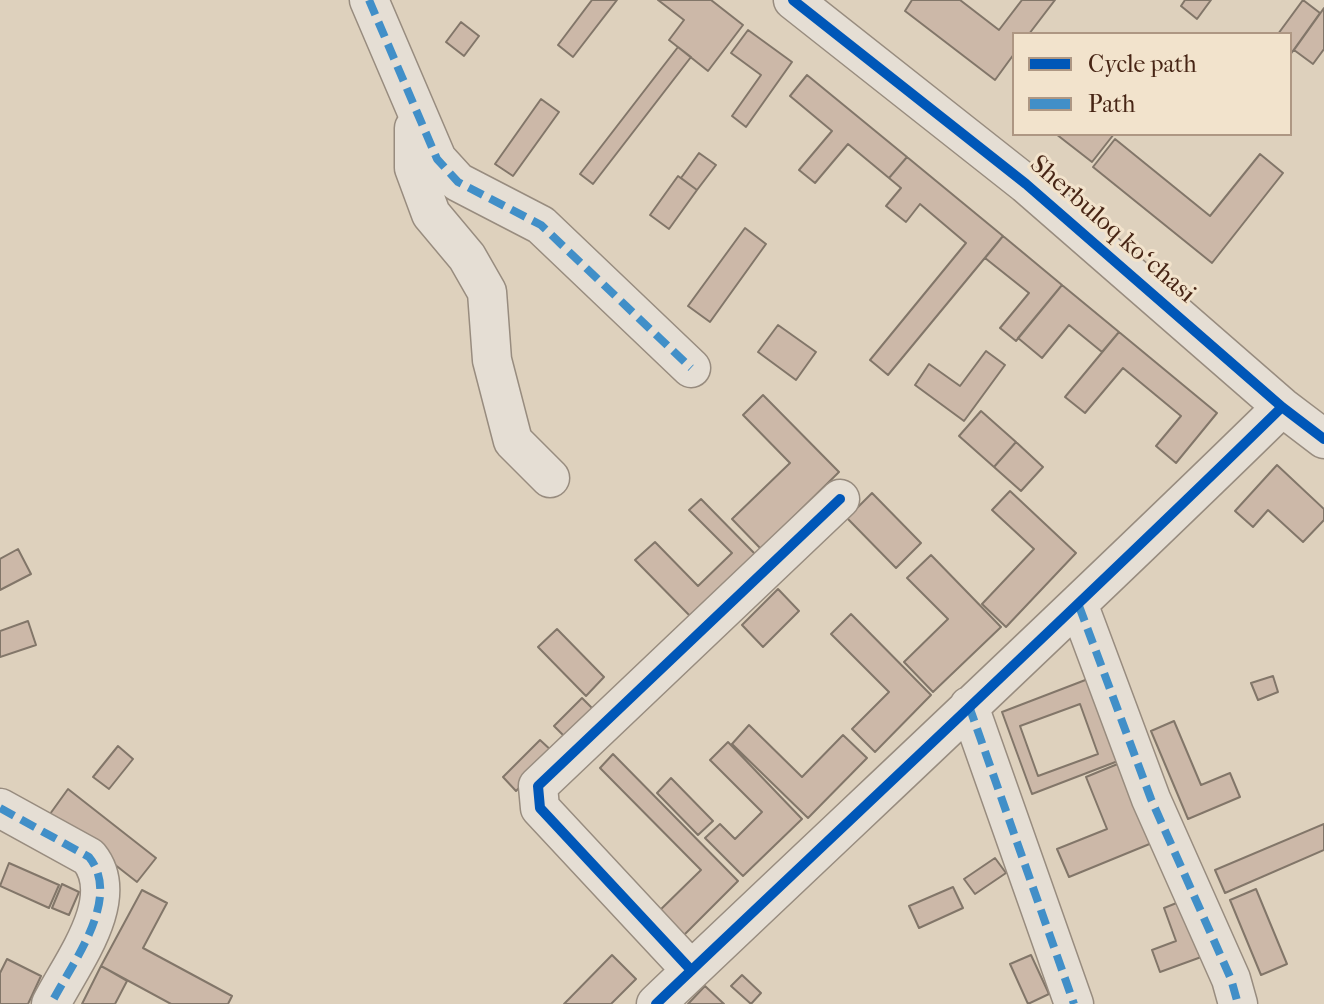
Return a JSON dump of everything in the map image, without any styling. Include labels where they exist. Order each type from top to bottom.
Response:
[{"type":"street","points":[[369,0],[416,113],[447,172],[481,197],[541,225],[691,368]]},
{"type":"street","name":"Sherbuloq koʻchasi","points":[[793,0],[1026,184],[1282,407],[1324,439]]},
{"type":"street","points":[[416,113],[414,168],[431,214],[467,257],[487,292],[492,360],[513,441],[550,478]]},
{"type":"street","points":[[656,1004],[969,706],[1079,606],[1282,407]]},
{"type":"street","points":[[691,970],[540,808],[538,786],[840,499]]},
{"type":"street","points":[[1079,606],[1151,799],[1231,979],[1238,1004]]},
{"type":"street","points":[[969,706],[1074,1004]]},
{"type":"street","points":[[0,808],[89,857],[98,867],[101,901],[51,1004]]},
{"type":"building","points":[[592,0],[617,0],[573,57],[558,45]]},
{"type":"building","points":[[658,0],[711,0],[743,25],[708,71],[669,40],[684,20]]},
{"type":"building","points":[[912,0],[960,0],[999,30],[1022,0],[1055,0],[1031,32],[1012,32],[1012,57],[995,80],[905,11]]},
{"type":"building","points":[[1185,0],[1211,0],[1197,19],[1181,6]]},
{"type":"building","points":[[1303,0],[1320,13],[1292,52],[1292,32],[1279,32]]},
{"type":"building","points":[[1324,8],[1324,49],[1313,64],[1294,50]]},
{"type":"building","points":[[461,22],[479,36],[464,56],[446,42]]},
{"type":"building","points":[[748,30],[792,62],[746,127],[732,116],[761,75],[731,53]]},
{"type":"building","points":[[678,47],[691,57],[593,184],[580,174]]},
{"type":"building","points":[[807,75],[907,157],[889,178],[848,144],[815,183],[799,170],[832,131],[790,96]]},
{"type":"building","points":[[541,99],[559,112],[513,176],[495,164]]},
{"type":"building","points":[[1059,136],[1112,136],[1092,162]]},
{"type":"building","points":[[1115,139],[1210,216],[1260,154],[1283,173],[1212,263],[1093,167]]},
{"type":"building","points":[[699,153],[716,165],[697,190],[681,178]]},
{"type":"building","points":[[907,157],[1003,236],[888,375],[870,360],[966,243],[920,204],[906,222],[886,206],[901,188],[889,178]]},
{"type":"building","points":[[678,176],[697,190],[669,229],[650,215]]},
{"type":"building","points":[[745,228],[766,244],[710,322],[688,306]]},
{"type":"building","points":[[1003,236],[1062,285],[1016,341],[1000,328],[1029,293],[985,258]]},
{"type":"building","points":[[1062,285],[1119,332],[1102,352],[1069,325],[1042,358],[1018,338]]},
{"type":"building","points":[[778,325],[816,352],[796,380],[758,352]]},
{"type":"building","points":[[1119,332],[1217,413],[1176,463],[1156,446],[1181,416],[1123,368],[1085,413],[1065,397]]},
{"type":"building","points":[[986,351],[1005,365],[964,421],[915,385],[929,364],[960,386]]},
{"type":"building","points":[[763,395],[839,472],[761,549],[732,519],[790,463],[743,415]]},
{"type":"building","points":[[981,411],[1016,442],[994,467],[959,436]]},
{"type":"building","points":[[1016,442],[1043,467],[1021,491],[994,467]]},
{"type":"building","points":[[1277,465],[1324,509],[1324,520],[1303,542],[1268,510],[1253,527],[1235,511]]},
{"type":"building","points":[[1010,491],[1076,553],[1006,627],[982,604],[1034,549],[992,510]]},
{"type":"building","points":[[872,493],[921,543],[896,568],[847,518]]},
{"type":"building","points":[[701,499],[756,555],[692,618],[635,560],[655,542],[698,586],[732,553],[689,510]]},
{"type":"building","points":[[18,549],[31,574],[0,590],[0,559]]},
{"type":"building","points":[[931,555],[1001,627],[933,692],[904,662],[948,619],[907,578]]},
{"type":"building","points":[[778,589],[799,611],[763,647],[742,625]]},
{"type":"building","points":[[851,614],[931,695],[875,752],[852,729],[889,692],[831,634]]},
{"type":"building","points":[[28,621],[36,645],[0,657],[0,631]]},
{"type":"building","points":[[557,629],[604,677],[586,696],[538,647]]},
{"type":"building","points":[[1273,676],[1278,692],[1258,700],[1251,683]]},
{"type":"building","points":[[1088,679],[1118,761],[1032,794],[1002,712]],"holes":[[[1080,704],[1098,754],[1038,776],[1020,726]]]},
{"type":"building","points":[[582,698],[598,714],[570,742],[554,726]]},
{"type":"building","points":[[1174,721],[1201,785],[1230,773],[1240,797],[1188,819],[1151,731]]},
{"type":"building","points":[[749,725],[802,777],[843,735],[867,758],[808,818],[732,744]]},
{"type":"building","points":[[540,740],[554,753],[516,791],[503,777]]},
{"type":"building","points":[[728,742],[802,819],[743,876],[705,838],[720,824],[735,839],[762,812],[710,760]]},
{"type":"building","points":[[118,746],[133,759],[109,789],[93,777]]},
{"type":"building","points":[[613,754],[738,881],[680,939],[655,915],[701,870],[600,768]]},
{"type":"building","points":[[1120,763],[1152,843],[1069,877],[1057,849],[1107,829],[1086,777]]},
{"type":"building","points":[[671,778],[713,821],[698,835],[657,793]]},
{"type":"building","points":[[68,789],[156,858],[137,882],[50,814]]},
{"type":"building","points":[[1324,824],[1324,850],[1225,893],[1215,870]]},
{"type":"building","points":[[995,858],[1006,873],[975,894],[964,879]]},
{"type":"building","points":[[9,863],[59,885],[49,908],[0,886]]},
{"type":"building","points":[[62,884],[79,892],[69,915],[52,908]]},
{"type":"building","points":[[953,887],[963,908],[919,928],[909,906]]},
{"type":"building","points":[[1256,889],[1287,964],[1261,975],[1230,900]]},
{"type":"building","points":[[142,890],[167,903],[143,948],[232,996],[228,1004],[171,1004],[101,966]]},
{"type":"building","points":[[1184,900],[1204,956],[1160,972],[1152,950],[1176,941],[1164,908]]},
{"type":"building","points":[[612,955],[636,979],[611,1004],[564,1004]]},
{"type":"building","points":[[1031,955],[1049,994],[1028,1004],[1010,964]]},
{"type":"building","points":[[7,959],[41,976],[28,1004],[0,1004],[0,973]]},
{"type":"building","points":[[101,966],[127,981],[115,1004],[82,1004]]},
{"type":"building","points":[[742,975],[761,993],[751,1004],[731,986]]},
{"type":"building","points":[[705,986],[724,1004],[688,1004]]},
{"type":"marked path","points":[[369,0],[437,159],[458,182],[541,225],[691,368]]},
{"type":"marked path","points":[[1079,606],[1151,799],[1231,979],[1238,1004]]},
{"type":"marked path","points":[[969,706],[1074,1004]]},
{"type":"marked path","points":[[0,808],[89,857],[98,874],[100,892],[90,931],[51,1004]]},
{"type":"cycle path","points":[[793,0],[1026,184],[1282,407],[1324,439]]},
{"type":"cycle path","points":[[656,1004],[1282,407]]},
{"type":"cycle path","points":[[691,970],[540,808],[538,786],[840,499]]}]
